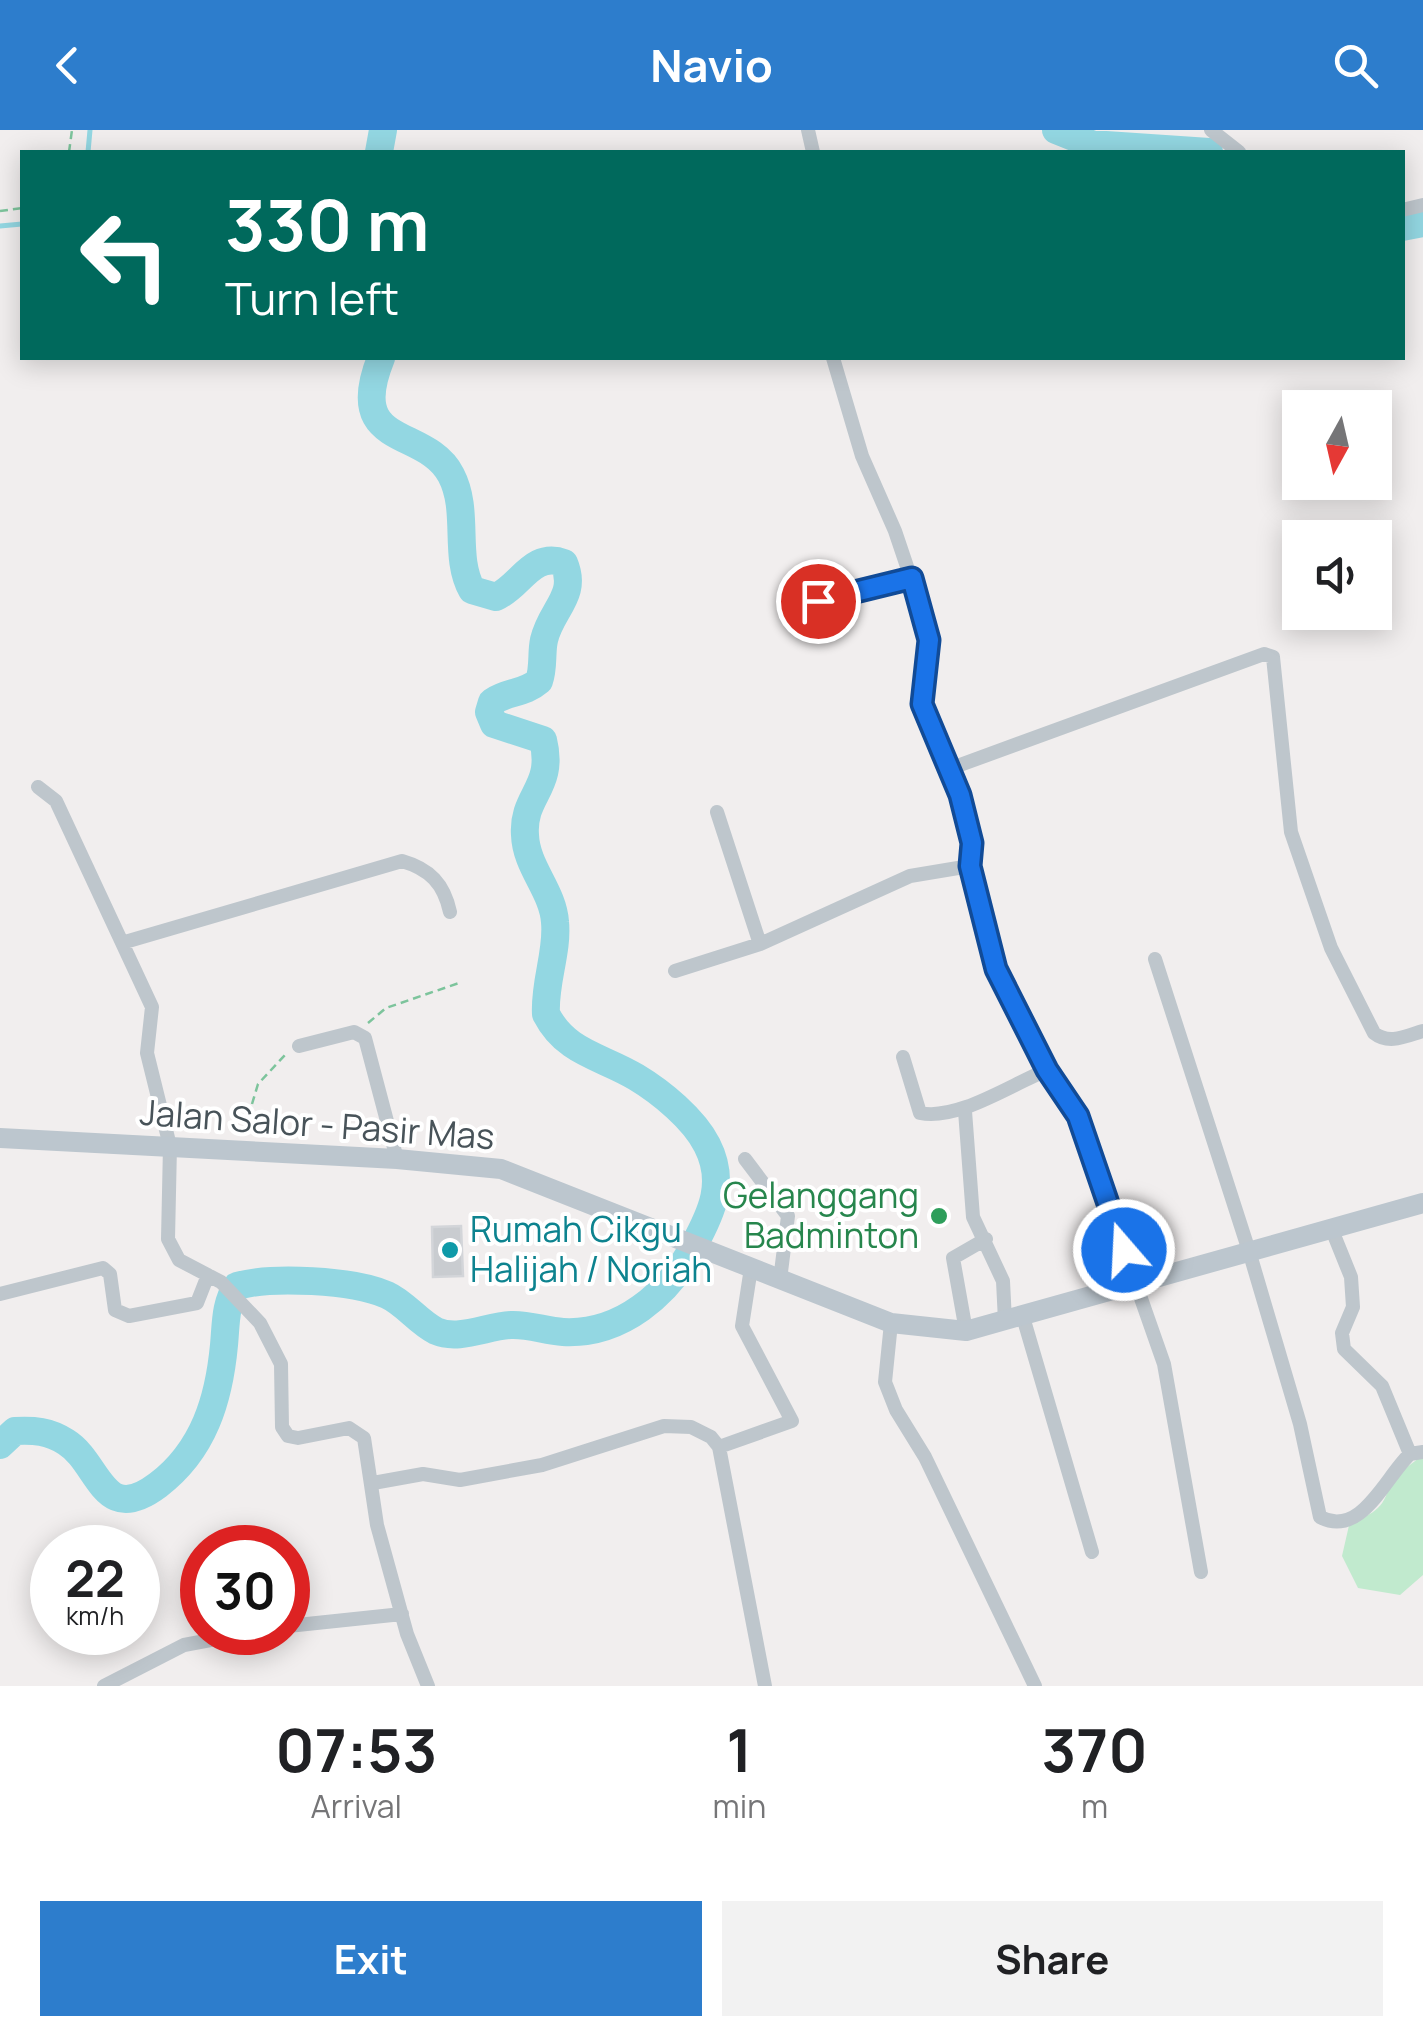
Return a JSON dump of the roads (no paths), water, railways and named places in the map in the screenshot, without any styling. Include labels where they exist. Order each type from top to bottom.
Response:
[{"type":"main road","name":"Jalan Salor - Pasir Mas","points":[[0,1138],[397,1159],[501,1169],[891,1323],[966,1331],[1423,1202]]},
{"type":"street","points":[[1210,130],[1236,150]]},
{"type":"street","points":[[834,360],[862,456],[912,578],[929,640],[922,704],[949,769],[972,843],[970,866],[996,969],[1047,1070],[1078,1116],[1164,1364],[1201,1572]]},
{"type":"street","points":[[949,769],[1206,672],[1264,654],[1272,657],[1291,832],[1317,913],[1374,1033],[1382,1039],[1394,1040],[1423,1031]]},
{"type":"street","points":[[38,787],[56,801],[152,1007],[148,1053],[170,1146],[168,1239],[179,1260],[214,1278],[260,1323],[281,1364],[282,1427],[288,1436],[298,1438],[350,1428],[364,1438],[377,1526],[428,1686]]},
{"type":"street","points":[[717,812],[760,944]]},
{"type":"street","points":[[125,942],[402,860],[434,876],[446,894],[450,912]]},
{"type":"street","points":[[675,971],[760,944],[910,876],[970,866]]},
{"type":"street","points":[[1155,958],[1249,1251],[1300,1424],[1320,1516],[1331,1522],[1348,1520],[1366,1510],[1389,1473],[1416,1453],[1382,1386],[1344,1349],[1342,1333],[1353,1307],[1351,1277],[1332,1230]]},
{"type":"street","points":[[299,1046],[361,1032],[397,1159]]},
{"type":"street","points":[[903,1057],[912,1099],[920,1113],[932,1116],[964,1111],[981,1098],[1047,1070]]},
{"type":"street","points":[[964,1111],[973,1217],[1003,1280],[1092,1552]]},
{"type":"street","points":[[744,1159],[788,1216],[780,1280]]},
{"type":"street","points":[[966,1331],[952,1258],[986,1238]]},
{"type":"street","points":[[0,1294],[102,1268],[110,1274],[119,1316],[129,1316],[197,1303],[214,1278]]},
{"type":"street","points":[[719,1448],[792,1421],[742,1326],[750,1268]]},
{"type":"street","points":[[891,1323],[885,1382],[896,1410],[925,1457],[1034,1686]]},
{"type":"street","points":[[373,1483],[423,1474],[460,1480],[542,1465],[664,1426],[691,1427],[711,1437],[719,1448],[766,1686]]},
{"type":"street","points":[[310,1624],[402,1614]]},
{"type":"street","points":[[104,1686],[180,1647]]},
{"type":"lane","points":[[793,622],[799,612],[818,601],[912,578]]},
{"type":"waterway","points":[[88,150],[90,130]]},
{"type":"waterway","points":[[379,150],[383,130]]},
{"type":"waterway","points":[[1056,130],[1091,144],[1180,150]]},
{"type":"waterway","points":[[1405,226],[1423,223]]},
{"type":"waterway","points":[[0,226],[20,224]]},
{"type":"waterway","points":[[0,1445],[15,1431],[54,1435],[77,1452],[113,1495],[125,1499],[139,1496],[174,1471],[198,1440],[218,1385],[228,1307],[237,1286],[291,1280],[372,1290],[394,1298],[429,1327],[445,1334],[511,1325],[584,1331],[623,1319],[657,1295],[684,1263],[711,1209],[716,1172],[707,1145],[694,1126],[646,1083],[574,1046],[546,1014],[555,922],[525,835],[528,810],[545,769],[543,740],[494,724],[489,712],[492,702],[539,681],[547,629],[568,585],[564,563],[543,562],[496,597],[472,590],[463,563],[460,503],[451,475],[424,449],[380,423],[373,408],[372,387],[380,360]]},
{"type":"place","name":"Gelanggang Badminton","points":[[939,1216]]},
{"type":"place","name":"Rumah Cikgu Halijah / Noriah","points":[[450,1250]]}]
